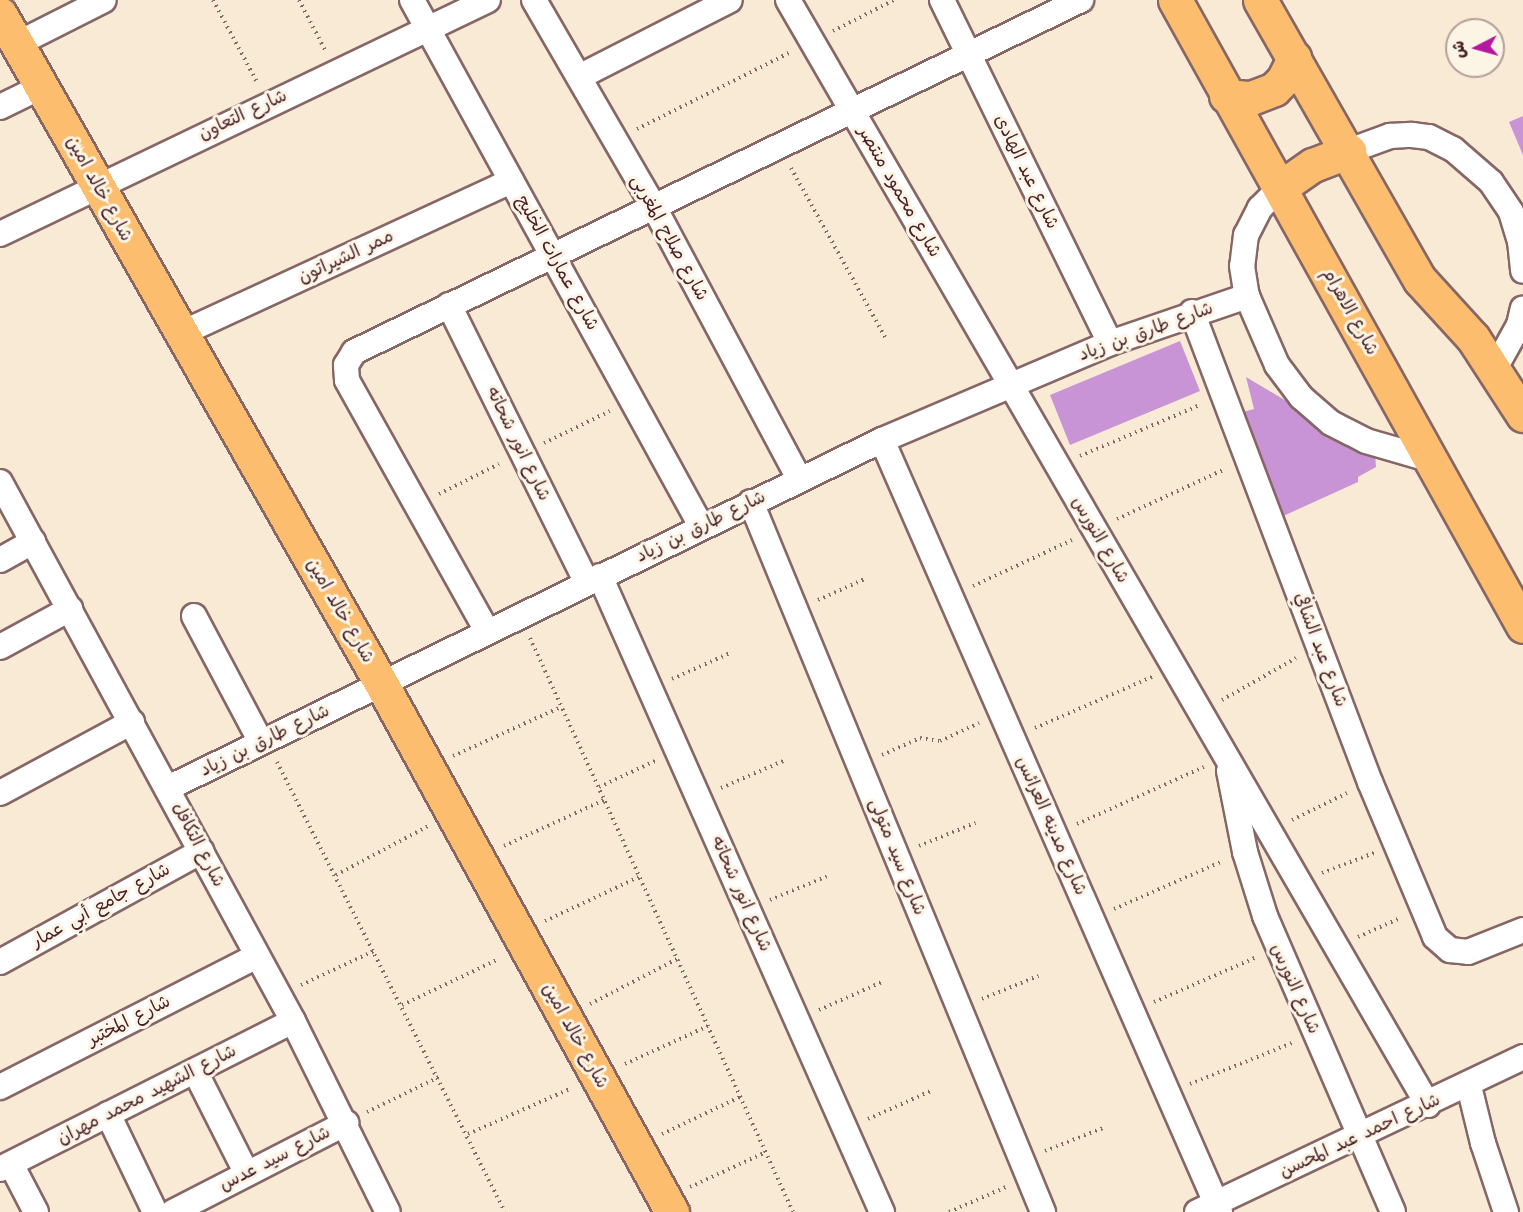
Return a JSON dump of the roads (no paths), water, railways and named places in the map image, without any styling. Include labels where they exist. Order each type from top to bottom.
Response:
[{"type":"main road","name":"شارع الاهرام","points":[[1175,0],[1226,96],[1281,187],[1523,626]]},
{"type":"main road","points":[[1260,0],[1349,151],[1420,280],[1473,338],[1523,415]]},
{"type":"main road","name":"شارع خالد امين","points":[[0,14],[180,334],[381,683],[669,1205]]},
{"type":"main road","points":[[1226,96],[1251,98],[1274,89],[1283,80],[1294,58]]},
{"type":"main road","points":[[1281,187],[1313,165],[1349,151]]},
{"type":"street","points":[[17,44],[104,0]]},
{"type":"street","name":"شارع عمارات الخليج","points":[[412,0],[701,526]]},
{"type":"street","name":"شارع التعاون","points":[[0,234],[268,103],[488,0]]},
{"type":"street","name":"شارع صلاح المغربى","points":[[534,0],[654,207],[799,479]]},
{"type":"street","points":[[579,77],[730,0]]},
{"type":"street","name":"شارع محمود منتصر","points":[[788,0],[1011,384]]},
{"type":"street","name":"شارع عبد الهادى","points":[[942,0],[1110,343]]},
{"type":"street","points":[[488,632],[345,372],[349,358],[359,349],[969,57],[1081,0]]},
{"type":"street","points":[[0,107],[41,87]]},
{"type":"street","points":[[1349,151],[1390,136],[1429,137],[1472,162],[1517,210],[1523,271]]},
{"type":"street","name":"ممر الشيراتون","points":[[180,334],[511,181]]},
{"type":"street","points":[[1281,187],[1260,208],[1246,235],[1242,266],[1247,296],[1277,365],[1301,397],[1331,423],[1366,441],[1432,460]]},
{"type":"street","name":"شارع طارق بن زياد","points":[[168,788],[701,526],[882,440],[1110,343],[1192,312],[1247,296]]},
{"type":"street","name":"شارع انور شحاته","points":[[449,305],[650,690],[882,1212]]},
{"type":"street","points":[[1494,369],[1519,325],[1523,308]]},
{"type":"street","name":"شارع عبد الشافي","points":[[1192,312],[1370,782],[1435,937],[1450,951],[1482,949],[1523,930]]},
{"type":"street","name":"شارع النورس","points":[[1011,384],[1428,1105]]},
{"type":"street","name":"شارع مدينه العرائس","points":[[882,440],[1167,1093],[1211,1209]]},
{"type":"street","name":"شارع التكافل","points":[[0,482],[293,1021],[346,1123],[388,1212]]},
{"type":"street","name":"شارع سيد متولى","points":[[751,502],[1043,1212]]},
{"type":"street","points":[[0,560],[33,542]]},
{"type":"street","points":[[0,647],[70,609]]},
{"type":"street","points":[[194,616],[264,741]]},
{"type":"street","points":[[0,793],[132,722]]},
{"type":"street","name":"شارع النورس","points":[[1227,757],[1245,852],[1277,948],[1393,1212]]},
{"type":"street","name":"شارع جامع أبي عمار","points":[[0,962],[202,851]]},
{"type":"street","name":"شارع المختبر","points":[[0,1087],[257,956]]},
{"type":"street","name":"شارع الشهيد محمد مهران","points":[[6,1166],[293,1021]]},
{"type":"street","name":"شارع احمد عبد المحسن","points":[[1211,1209],[1469,1086],[1523,1057]]},
{"type":"street","points":[[195,1071],[247,1174]]},
{"type":"street","points":[[1469,1086],[1483,1143],[1506,1212]]},
{"type":"street","points":[[108,1114],[156,1212]]},
{"type":"street","name":"شارع سيد عدس","points":[[173,1212],[346,1123]]},
{"type":"street","points":[[6,1166],[36,1212]]}]
